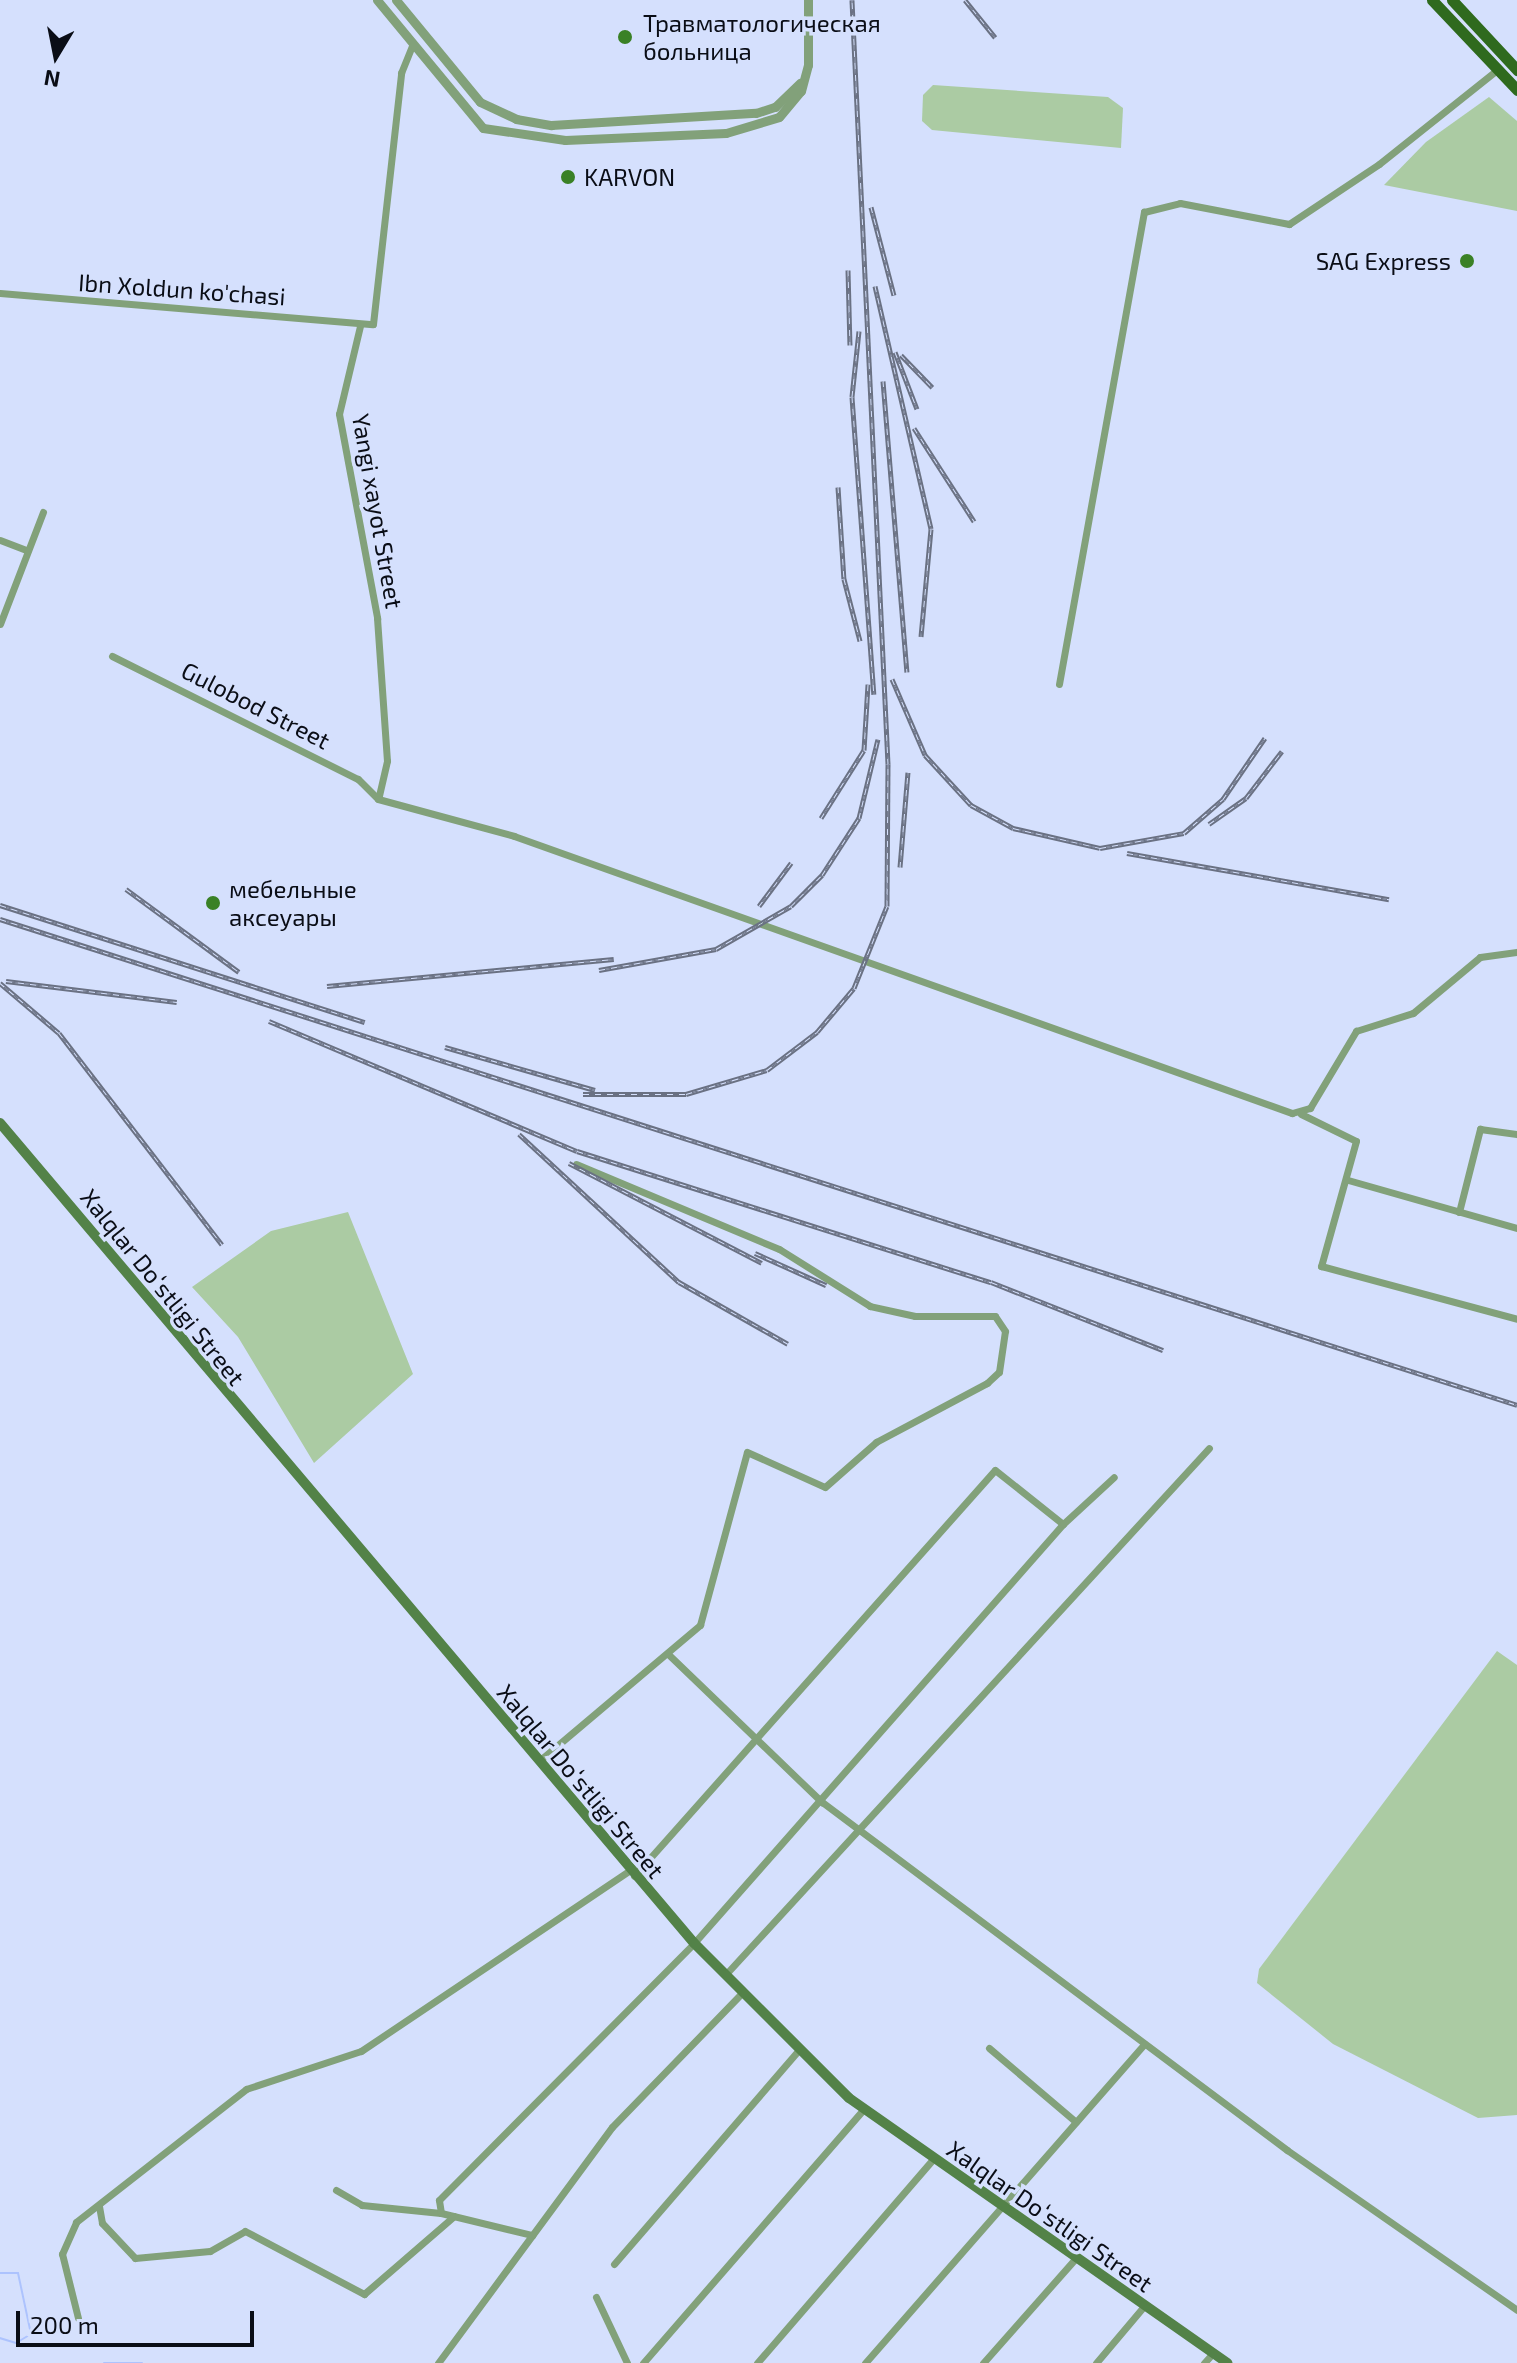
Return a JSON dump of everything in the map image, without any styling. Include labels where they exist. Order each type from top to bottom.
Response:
[{"type":"main road","points":[[1432,0],[1517,90]]},
{"type":"main road","points":[[1452,0],[1517,70]]},
{"type":"main road","name":"Xalqlar Doʻstligi Street","points":[[0,1123],[270,1451],[369,1551],[630,1875],[799,2050],[864,2109],[1228,2363]]},
{"type":"street","points":[[377,0],[483,128],[520,138],[726,133],[760,125],[794,102],[805,78],[808,0]]},
{"type":"street","points":[[396,0],[480,102],[516,119],[551,125],[756,113],[782,102],[805,78]]},
{"type":"street","name":"Yangi xayot Street","points":[[378,799],[387,761],[377,618],[339,414],[360,326],[373,324],[401,73],[413,44]]},
{"type":"street","points":[[1059,684],[1144,212],[1180,203],[1289,224],[1379,164],[1498,69]]},
{"type":"street","name":"Ibn Xoldun ko'chasi","points":[[0,293],[360,326]]},
{"type":"street","points":[[0,624],[43,512]]},
{"type":"street","points":[[0,540],[26,550]]},
{"type":"street","name":"Gulobod Street","points":[[112,656],[358,779],[378,799]]},
{"type":"street","points":[[378,799],[514,836],[1301,1114],[1356,1141],[1348,1180],[1321,1266],[1517,1319]]},
{"type":"street","points":[[1301,1114],[1356,1031],[1413,1013],[1480,957],[1517,952]]},
{"type":"street","points":[[1459,1212],[1480,1129],[1517,1134]]},
{"type":"street","points":[[537,1763],[700,1625],[747,1452],[825,1487],[876,1442],[999,1372],[1004,1322],[870,1306],[779,1249],[576,1164]]},
{"type":"street","points":[[1348,1180],[1517,1228]]},
{"type":"street","points":[[726,1974],[1209,1448]]},
{"type":"street","points":[[78,2318],[64,2237],[246,2089],[361,2051],[630,1875],[759,1740],[995,1470],[1063,1524]]},
{"type":"street","points":[[441,2213],[439,2200],[694,1943],[822,1802],[1063,1524],[1114,1477]]},
{"type":"street","points":[[668,1654],[822,1802],[1144,2044],[1517,2310]]},
{"type":"street","points":[[438,2363],[612,2127],[743,1992]]},
{"type":"street","points":[[865,2363],[1144,2044]]},
{"type":"street","points":[[989,2048],[1076,2122]]},
{"type":"street","points":[[614,2264],[799,2050]]},
{"type":"street","points":[[643,2363],[864,2109]]},
{"type":"street","points":[[757,2363],[933,2159]]},
{"type":"street","points":[[336,2190],[362,2205],[441,2213],[532,2235]]},
{"type":"street","points":[[99,2206],[102,2223],[135,2258],[210,2251],[245,2231],[364,2294],[454,2216]]},
{"type":"street","points":[[983,2363],[1075,2259]]},
{"type":"street","points":[[596,2297],[627,2363]]},
{"type":"street","points":[[1096,2363],[1144,2306]]},
{"type":"street","points":[[1204,2363],[1213,2353]]},
{"type":"green space","points":[[933,85],[1108,97],[1123,108],[1121,148],[932,130],[922,121],[923,95]]},
{"type":"green space","points":[[1489,97],[1517,121],[1517,211],[1384,185],[1426,142]]},
{"type":"green space","points":[[348,1212],[413,1374],[314,1463],[238,1337],[192,1287],[271,1231]]},
{"type":"green space","points":[[1497,1651],[1517,1665],[1517,2115],[1478,2118],[1333,2044],[1257,1983],[1259,1969]]},
{"type":"waterway","points":[[0,2273],[18,2273],[31,2334],[16,2343],[0,2338]]},
{"type":"waterway","points":[[104,2363],[142,2363]]},
{"type":"railway","points":[[583,1094],[686,1094],[767,1070],[817,1032],[854,988],[887,906],[888,764],[852,0]]},
{"type":"railway","points":[[965,0],[995,37]]},
{"type":"railway","points":[[871,207],[894,295]]},
{"type":"railway","points":[[848,270],[850,345]]},
{"type":"railway","points":[[875,286],[931,529],[921,637]]},
{"type":"railway","points":[[859,331],[852,397],[874,694]]},
{"type":"railway","points":[[895,352],[917,409]]},
{"type":"railway","points":[[901,355],[932,387]]},
{"type":"railway","points":[[883,381],[907,672]]},
{"type":"railway","points":[[914,428],[974,521]]},
{"type":"railway","points":[[838,487],[844,579],[860,641]]},
{"type":"railway","points":[[892,679],[925,755],[971,805],[1013,828],[1100,848],[1184,833],[1223,799],[1265,738]]},
{"type":"railway","points":[[821,818],[864,750],[868,684]]},
{"type":"railway","points":[[599,970],[716,949],[791,906],[822,875],[859,818],[878,739]]},
{"type":"railway","points":[[1209,824],[1246,798],[1282,751]]},
{"type":"railway","points":[[900,867],[908,772]]},
{"type":"railway","points":[[1127,853],[1389,899]]},
{"type":"railway","points":[[759,906],[791,863]]},
{"type":"railway","points":[[126,889],[239,972]]},
{"type":"railway","points":[[0,905],[365,1022]]},
{"type":"railway","points":[[0,919],[1517,1405]]},
{"type":"railway","points":[[327,986],[614,959]]},
{"type":"railway","points":[[6,981],[177,1002]]},
{"type":"railway","points":[[0,983],[59,1033],[222,1245]]},
{"type":"railway","points":[[269,1021],[577,1151],[991,1282],[1163,1350]]},
{"type":"railway","points":[[445,1047],[595,1090]]},
{"type":"railway","points":[[519,1134],[679,1282],[788,1344]]},
{"type":"railway","points":[[569,1163],[762,1263]]},
{"type":"railway","points":[[755,1253],[826,1285]]},
{"type":"place","name":"Травматологическая больница","points":[[625,37]]},
{"type":"place","name":"KARVON","points":[[568,177]]},
{"type":"place","name":"SAG Express","points":[[1467,261]]},
{"type":"place","name":"мебельные аксеуары","points":[[213,903]]}]
